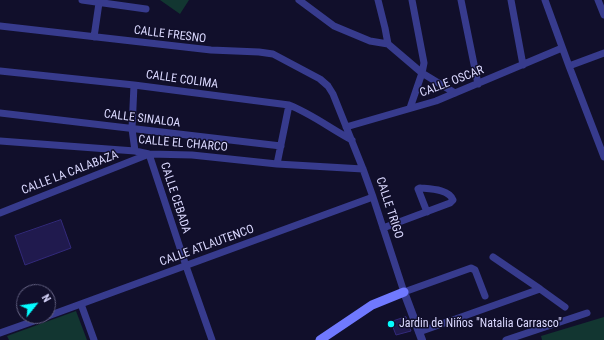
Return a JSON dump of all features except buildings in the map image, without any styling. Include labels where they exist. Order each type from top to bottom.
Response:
[{"type":"main road","points":[[320,340],[372,305],[404,292]]},
{"type":"street","points":[[82,0],[146,9]]},
{"type":"street","points":[[299,0],[334,26],[370,41],[388,44],[422,73],[455,93]]},
{"type":"street","points":[[378,0],[388,44]]},
{"type":"street","points":[[410,108],[422,73],[424,62],[412,0]]},
{"type":"street","points":[[461,0],[478,84]]},
{"type":"street","points":[[511,0],[523,64]]},
{"type":"street","points":[[545,0],[604,157]]},
{"type":"street","points":[[598,0],[604,15]]},
{"type":"street","points":[[94,37],[99,3]]},
{"type":"street","name":"CALLE FRESNO","points":[[0,26],[211,50],[273,54],[320,79],[328,86]]},
{"type":"street","name":"CALLE OSCAR","points":[[346,127],[436,101],[562,48]]},
{"type":"street","points":[[569,66],[604,53]]},
{"type":"street","name":"CALLE COLIMA","points":[[0,70],[134,85],[289,105],[302,110],[338,133],[352,140]]},
{"type":"street","points":[[134,85],[132,129],[135,151]]},
{"type":"street","name":"CALLE TRIGO","points":[[328,86],[333,94],[363,169],[404,292],[422,340]]},
{"type":"street","points":[[277,164],[289,105]]},
{"type":"street","name":"CALLE SINALOA","points":[[0,113],[281,146]]},
{"type":"street","name":"CALLE EL CHARCO","points":[[0,141],[135,151],[149,154],[192,155],[277,164],[363,169]]},
{"type":"street","name":"CALLE LA CALABAZA","points":[[0,213],[149,154]]},
{"type":"street","name":"CALLE CEBADA","points":[[149,154],[212,340]]},
{"type":"street","points":[[383,228],[427,212],[450,203],[453,200],[452,197],[438,189],[420,188],[418,192],[427,212]]},
{"type":"street","name":"CALLE ATLAUTENCO","points":[[56,313],[373,197]]},
{"type":"street","points":[[493,257],[565,307]]},
{"type":"street","points":[[404,292],[472,268],[475,270],[485,296]]},
{"type":"street","points":[[419,332],[540,289]]},
{"type":"street","points":[[81,304],[94,340]]},
{"type":"street","points":[[506,340],[588,313]]},
{"type":"street","name":"CALLE ATLAUTENCO","points":[[1,334],[27,324]]},
{"type":"green space","points":[[160,0],[189,0],[180,14]]},
{"type":"green space","points":[[76,311],[87,340],[9,340],[7,336],[40,324],[56,324],[56,318]]},
{"type":"green space","points":[[604,317],[604,340],[542,340],[541,336]]},
{"type":"place","name":"Jardin de Niños \"Natalia Carrasco\"","points":[[391,324]]}]
